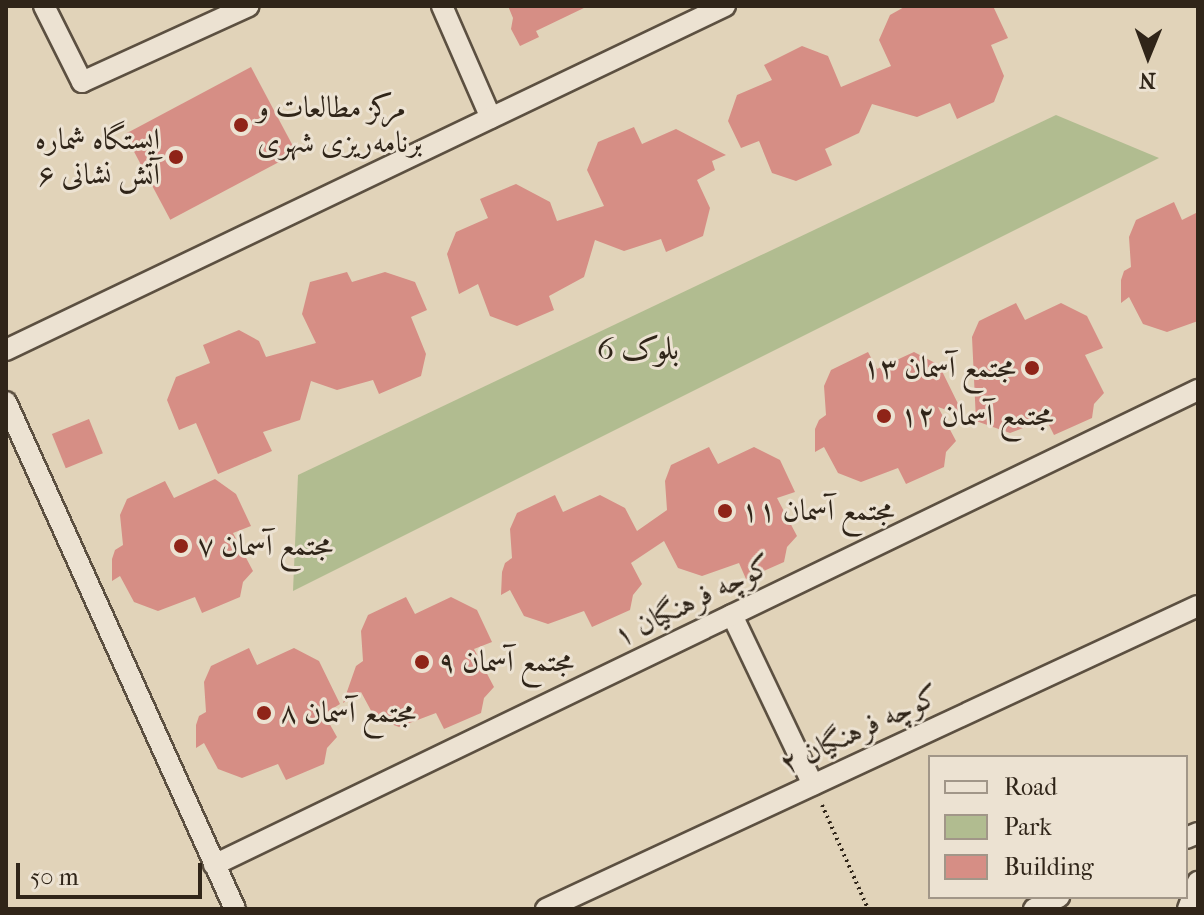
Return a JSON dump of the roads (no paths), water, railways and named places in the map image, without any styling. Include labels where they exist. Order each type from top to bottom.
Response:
[{"type":"street","points":[[44,6],[82,82],[249,6]]},
{"type":"street","points":[[442,6],[491,118]]},
{"type":"street","points":[[6,350],[725,6]]},
{"type":"street","name":"کوچه فرهنگیان ۱","points":[[214,865],[1198,390]]},
{"type":"street","points":[[6,402],[235,909]]},
{"type":"street","name":"کوچه فرهنگیان ۲","points":[[546,909],[1198,606]]},
{"type":"street","points":[[732,615],[813,785]]},
{"type":"street","points":[[1188,909],[1198,882]]},
{"type":"street","points":[[1034,909],[1055,899]]},
{"type":"place","name":"مرکز مطالعات و برنامه‌ریزی شهری","points":[[241,125]]},
{"type":"place","name":"ایستگاه شماره ۶ آتش نشانی","points":[[176,157]]},
{"type":"place","name":"مجتمع آسمان ۱۳","points":[[1032,368]]},
{"type":"place","name":"مجتمع آسمان ۱۲","points":[[884,416]]},
{"type":"place","name":"مجتمع آسمان ۱۱","points":[[725,511]]},
{"type":"place","name":"مجتمع آسمان ۷","points":[[181,546]]},
{"type":"place","name":"مجتمع آسمان ۹","points":[[422,662]]},
{"type":"place","name":"مجتمع آسمان ۸","points":[[264,713]]},
{"type":"district","name":"بلوک 6","points":[[638,349]]}]
